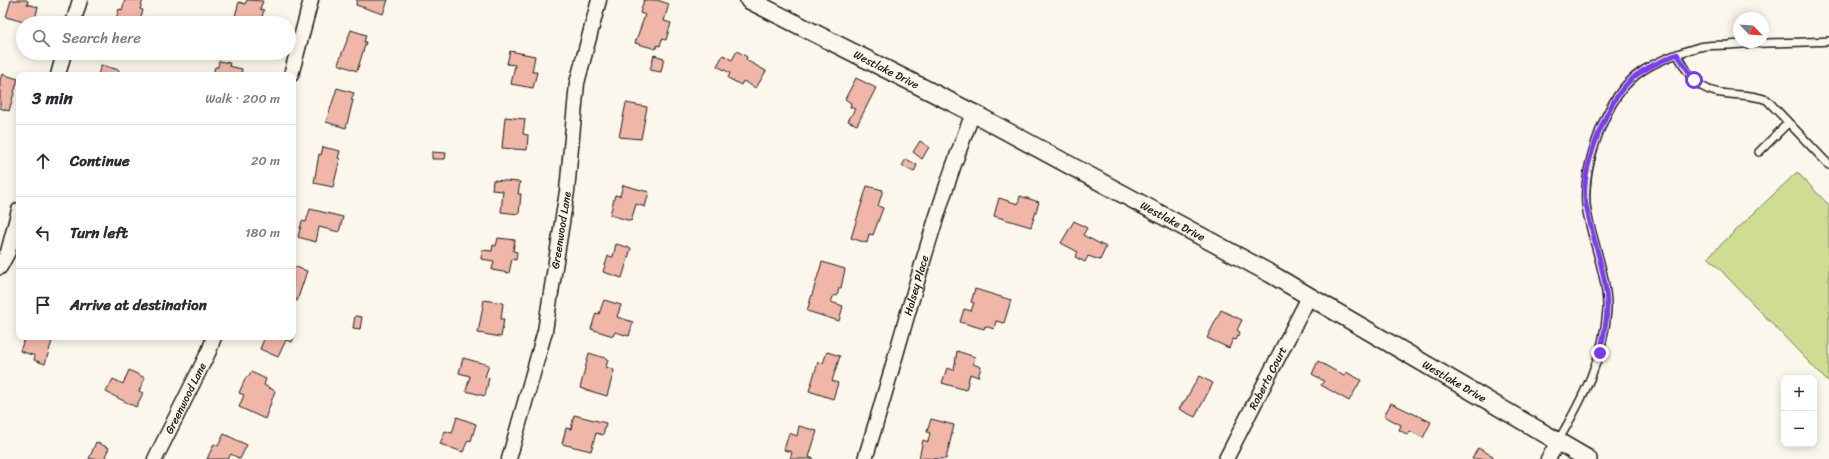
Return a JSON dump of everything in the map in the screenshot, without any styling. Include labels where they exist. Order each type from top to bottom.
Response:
[{"type":"street","points":[[75,16],[80,0]]},
{"type":"street","points":[[296,56],[311,0]]},
{"type":"street","name":"Greenwood Lane","points":[[509,459],[545,331],[567,191],[577,83],[599,0]]},
{"type":"street","name":"Westlake Drive","points":[[749,0],[974,113],[1271,274],[1588,459]]},
{"type":"street","points":[[59,72],[62,60]]},
{"type":"street","points":[[292,72],[295,60]]},
{"type":"street","name":"Halsey Place","points":[[865,459],[934,224],[960,147],[974,113]]},
{"type":"street","points":[[0,267],[8,252],[16,221]]},
{"type":"street","name":"Roberta Court","points":[[1226,459],[1310,297]]},
{"type":"street","name":"Greenwood Lane","points":[[155,459],[210,351],[213,340]]},
{"type":"street","points":[[1548,459],[1558,442]]},
{"type":"lane","points":[[1558,442],[1579,405],[1591,379],[1600,353],[1605,327],[1606,293],[1585,195],[1589,163],[1597,135],[1620,92],[1632,78],[1677,54],[1702,47],[1753,43],[1829,41]]},
{"type":"lane","points":[[1677,54],[1694,80],[1714,93],[1755,95],[1767,100],[1829,165]]},
{"type":"lane","points":[[1759,152],[1788,123]]},
{"type":"green space","points":[[1797,172],[1829,205],[1829,383],[1708,257]]},
{"type":"building","points":[[11,0],[26,0],[28,1],[27,4],[38,7],[36,16],[16,16],[16,20],[6,17]]},
{"type":"building","points":[[125,0],[143,0],[140,9],[143,10],[141,16],[117,16],[119,9],[122,10]]},
{"type":"building","points":[[247,0],[263,1],[260,9],[264,10],[262,16],[235,16],[239,2],[245,4]]},
{"type":"building","points":[[357,0],[388,0],[383,14],[356,5]]},
{"type":"building","points":[[644,0],[657,0],[669,4],[664,21],[671,23],[666,40],[662,39],[660,46],[657,45],[656,49],[635,43],[645,15],[640,13]]},
{"type":"building","points":[[351,30],[366,35],[364,42],[366,42],[357,71],[338,64]]},
{"type":"building","points":[[510,51],[535,56],[532,72],[537,72],[533,88],[511,84],[515,65],[507,64]]},
{"type":"building","points":[[737,51],[747,57],[746,60],[766,71],[756,88],[743,81],[741,85],[728,78],[730,73],[717,66],[723,55],[732,60]]},
{"type":"building","points":[[654,55],[664,58],[661,72],[650,70]]},
{"type":"building","points":[[219,61],[230,63],[229,66],[242,69],[242,72],[214,72],[215,67],[218,67]]},
{"type":"building","points":[[101,65],[119,70],[119,72],[99,72]]},
{"type":"building","points":[[2,74],[16,78],[16,86],[9,111],[0,108],[0,80]]},
{"type":"building","points":[[856,78],[876,88],[857,125],[848,121],[855,109],[850,107],[851,103],[845,99]]},
{"type":"building","points":[[337,88],[354,93],[351,100],[353,100],[346,128],[326,122]]},
{"type":"building","points":[[626,103],[647,107],[641,139],[619,137]]},
{"type":"building","points":[[505,117],[525,119],[523,134],[528,135],[527,150],[502,148]]},
{"type":"building","points":[[920,141],[929,147],[922,159],[913,152]]},
{"type":"building","points":[[323,147],[340,151],[338,158],[340,159],[333,187],[314,183],[319,154],[321,155]]},
{"type":"building","points":[[432,152],[446,153],[445,159],[432,159]]},
{"type":"building","points":[[906,159],[917,165],[914,172],[902,166]]},
{"type":"building","points":[[493,180],[520,182],[518,194],[521,194],[519,214],[501,212],[503,191],[492,190]]},
{"type":"building","points":[[623,185],[649,192],[645,207],[636,204],[631,221],[610,215],[615,195],[620,196]]},
{"type":"building","points":[[867,186],[883,190],[878,206],[883,208],[873,235],[869,234],[867,243],[851,238]]},
{"type":"building","points":[[1020,196],[1039,202],[1031,227],[994,216],[999,198],[1018,204]]},
{"type":"building","points":[[310,209],[343,217],[339,232],[319,227],[316,242],[298,237],[302,221],[306,222]]},
{"type":"building","points":[[1074,221],[1087,228],[1083,235],[1106,247],[1100,260],[1088,256],[1085,262],[1075,257],[1078,252],[1061,243]]},
{"type":"building","points":[[498,238],[515,240],[513,251],[517,252],[516,260],[512,259],[509,273],[492,270],[494,261],[481,259],[482,250],[492,251],[493,245],[496,246]]},
{"type":"building","points":[[616,244],[631,248],[622,278],[603,272],[608,256],[613,257]]},
{"type":"building","points":[[822,262],[845,269],[841,288],[839,288],[837,296],[834,295],[831,302],[843,306],[839,321],[807,311]]},
{"type":"building","points":[[296,267],[307,271],[296,300]]},
{"type":"building","points":[[975,289],[1011,300],[1004,323],[996,321],[994,329],[985,326],[984,329],[960,322],[964,309],[971,311],[974,303],[971,302]]},
{"type":"building","points":[[484,300],[503,303],[501,319],[504,319],[501,337],[478,333]]},
{"type":"building","points":[[604,300],[621,305],[617,317],[633,322],[629,336],[615,332],[613,336],[591,329],[596,313],[599,314]]},
{"type":"building","points":[[1221,310],[1242,320],[1237,330],[1240,332],[1236,340],[1233,339],[1229,348],[1207,338]]},
{"type":"building","points":[[355,316],[362,317],[360,329],[353,328]]},
{"type":"building","points":[[24,340],[52,341],[45,364],[34,360],[35,356],[20,351]]},
{"type":"building","points":[[264,340],[286,340],[278,357],[260,349]]},
{"type":"building","points":[[957,351],[975,357],[973,364],[981,367],[978,377],[970,374],[966,390],[942,383],[947,368],[954,370]]},
{"type":"building","points":[[827,352],[840,356],[832,381],[838,383],[833,399],[809,391],[818,362],[823,363]]},
{"type":"building","points":[[589,353],[608,359],[606,367],[614,370],[607,396],[580,388]]},
{"type":"building","points":[[463,358],[489,365],[485,377],[489,378],[485,396],[466,391],[470,376],[459,373]]},
{"type":"building","points":[[1318,361],[1344,376],[1346,372],[1361,380],[1349,401],[1321,385],[1324,381],[1312,374]]},
{"type":"building","points":[[129,370],[145,378],[139,391],[143,393],[136,407],[106,392],[113,379],[123,384]]},
{"type":"building","points":[[251,372],[266,379],[264,385],[275,391],[265,419],[239,407],[244,395],[239,393],[246,377],[248,377]]},
{"type":"building","points":[[1199,376],[1213,383],[1195,417],[1179,409]]},
{"type":"building","points":[[1391,403],[1431,422],[1423,438],[1410,431],[1408,435],[1399,430],[1401,425],[1384,416]]},
{"type":"building","points":[[574,415],[606,423],[603,435],[596,433],[591,451],[562,444],[566,428],[571,429]]},
{"type":"building","points":[[457,417],[476,424],[471,441],[468,440],[463,452],[440,444],[445,431],[452,433]]},
{"type":"building","points":[[931,419],[954,425],[946,459],[919,458],[923,440],[928,442],[930,433],[927,432]]},
{"type":"building","points":[[799,426],[817,431],[809,457],[814,459],[790,459],[792,452],[784,450],[789,433],[797,436]]},
{"type":"building","points":[[224,434],[247,445],[240,459],[231,454],[228,459],[207,459],[214,444],[218,446]]},
{"type":"building","points":[[96,442],[109,448],[105,456],[110,459],[89,459]]},
{"type":"building","points":[[1478,448],[1493,456],[1492,459],[1472,459]]},
{"type":"route","points":[[1600,353],[1607,308],[1606,293],[1587,212],[1585,195],[1589,163],[1597,135],[1620,92],[1632,78],[1644,70],[1677,54],[1694,80]]}]
